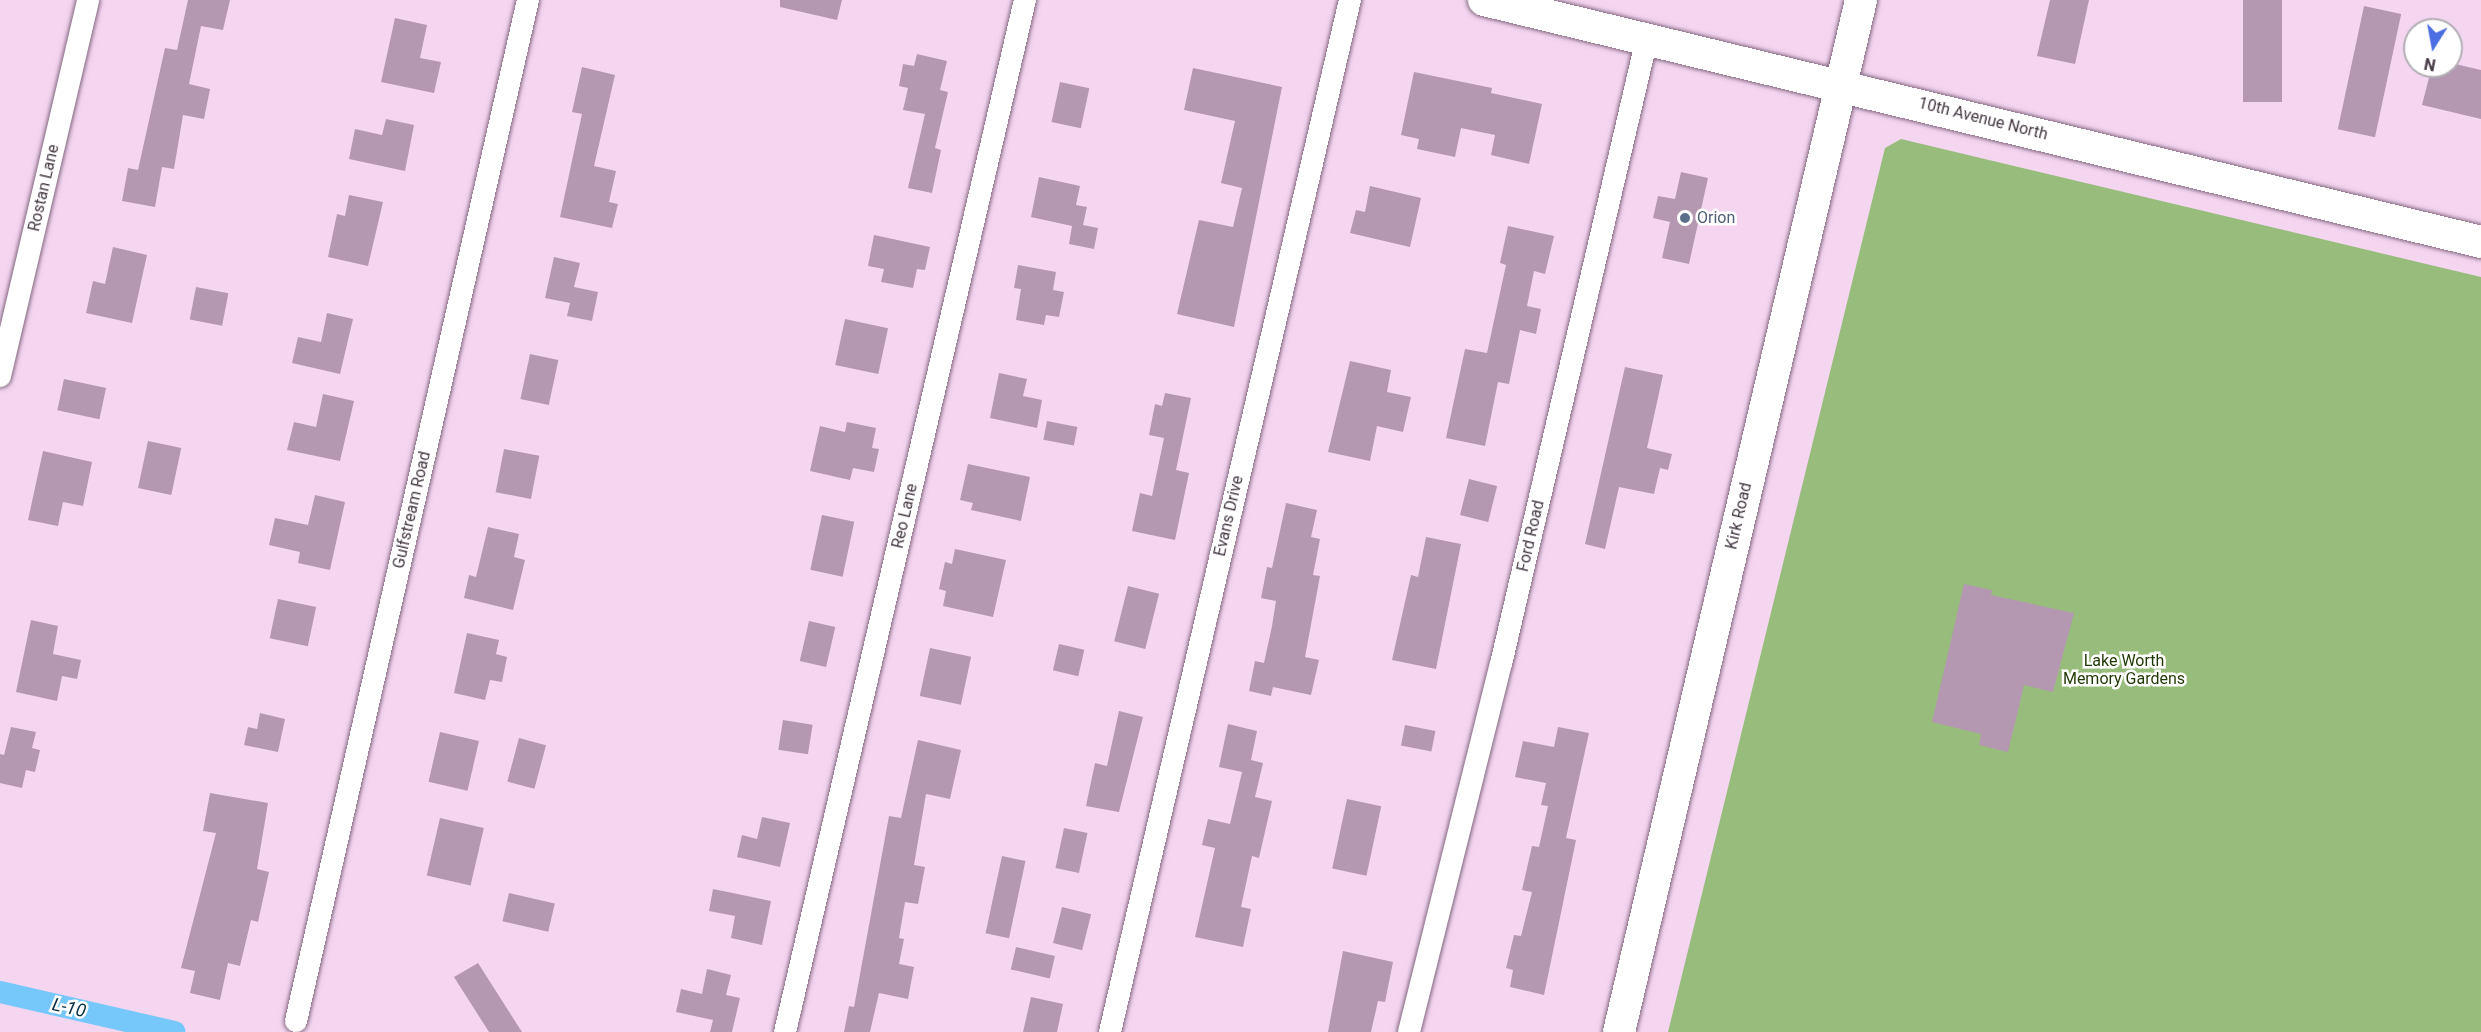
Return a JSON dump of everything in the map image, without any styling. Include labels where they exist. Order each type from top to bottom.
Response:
[{"type":"street","name":"Rostan Lane","points":[[0,376],[88,0]]},
{"type":"street","name":"Gulfstream Road","points":[[296,1021],[528,0]]},
{"type":"street","name":"Reo Lane","points":[[785,1032],[1025,0]]},
{"type":"street","name":"Evans Drive","points":[[1110,1032],[1350,0]]},
{"type":"street","name":"10th Avenue North","points":[[1485,0],[1840,84],[2481,242]]},
{"type":"street","name":"Kirk Road","points":[[1619,1032],[1840,84],[1862,0]]},
{"type":"street","name":"Ford Road","points":[[1409,1032],[1501,664],[1647,38]]},
{"type":"green space","name":"Lake Worth Memory Gardens","points":[[1901,139],[2481,277],[2481,1032],[1668,1032],[1885,148]]},
{"type":"building","points":[[188,0],[230,0],[223,30],[201,26],[189,84],[210,89],[204,119],[183,115],[174,169],[162,167],[155,207],[122,201],[128,168],[138,170],[165,48],[177,50]]},
{"type":"building","points":[[780,0],[842,0],[837,20],[780,7]]},
{"type":"building","points":[[2050,0],[2089,0],[2075,64],[2037,56]]},
{"type":"building","points":[[2243,0],[2282,0],[2282,102],[2243,102]]},
{"type":"building","points":[[2364,6],[2401,14],[2375,137],[2338,129]]},
{"type":"building","points":[[395,18],[427,25],[420,58],[441,62],[434,93],[381,82]]},
{"type":"building","points":[[917,54],[947,61],[940,90],[948,92],[935,148],[941,150],[932,193],[908,188],[925,114],[903,110],[908,88],[899,86],[903,64],[914,66]]},
{"type":"building","points":[[2463,66],[2481,70],[2481,119],[2422,105],[2429,78],[2463,78]]},
{"type":"building","points":[[582,67],[615,75],[594,166],[616,171],[609,202],[618,204],[612,228],[560,217],[582,114],[572,112]]},
{"type":"building","points":[[1193,68],[1282,87],[1234,327],[1177,314],[1199,220],[1233,227],[1242,188],[1221,183],[1235,121],[1184,110]]},
{"type":"building","points":[[1414,72],[1492,88],[1491,93],[1542,104],[1529,164],[1491,155],[1495,135],[1461,128],[1455,157],[1417,149],[1419,139],[1401,135]]},
{"type":"building","points":[[1060,82],[1089,88],[1081,128],[1051,122]]},
{"type":"building","points":[[386,119],[414,125],[405,171],[349,159],[355,129],[382,135]]},
{"type":"building","name":"Orion","points":[[1681,172],[1708,178],[1689,264],[1662,258],[1670,222],[1653,218],[1658,196],[1675,199]]},
{"type":"building","points":[[1039,177],[1080,186],[1076,205],[1087,207],[1083,225],[1098,228],[1094,249],[1069,244],[1072,226],[1031,217]]},
{"type":"building","points":[[1370,186],[1421,198],[1410,247],[1350,233],[1356,210],[1365,212]]},
{"type":"building","points":[[349,195],[383,202],[368,266],[328,257],[337,214],[345,216]]},
{"type":"building","points":[[1508,226],[1554,236],[1545,274],[1534,271],[1527,306],[1541,309],[1536,334],[1520,330],[1509,384],[1498,382],[1485,446],[1446,438],[1465,349],[1487,353],[1506,265],[1500,263]]},
{"type":"building","points":[[874,235],[930,247],[925,270],[917,269],[913,288],[881,282],[884,269],[868,266]]},
{"type":"building","points":[[113,247],[147,255],[132,323],[86,313],[93,281],[105,284]]},
{"type":"building","points":[[554,257],[580,263],[574,287],[598,292],[592,321],[567,316],[570,303],[545,298]]},
{"type":"building","points":[[1018,265],[1056,272],[1053,290],[1064,292],[1059,317],[1046,315],[1044,325],[1016,320],[1021,289],[1014,288]]},
{"type":"building","points":[[196,287],[228,293],[222,326],[190,319]]},
{"type":"building","points":[[327,313],[353,319],[340,374],[292,363],[298,337],[321,342]]},
{"type":"building","points":[[845,319],[888,328],[878,374],[835,365]]},
{"type":"building","points":[[530,354],[558,360],[549,405],[520,399]]},
{"type":"building","points":[[1350,361],[1391,370],[1387,392],[1411,397],[1403,432],[1377,426],[1370,461],[1328,452]]},
{"type":"building","points":[[1625,367],[1663,375],[1647,448],[1672,454],[1668,470],[1660,468],[1654,494],[1619,487],[1605,549],[1585,544]]},
{"type":"building","points":[[999,373],[1027,379],[1023,396],[1042,400],[1037,428],[990,418]]},
{"type":"building","points":[[64,379],[106,388],[99,419],[57,410]]},
{"type":"building","points":[[1165,393],[1191,398],[1176,470],[1189,473],[1175,540],[1132,531],[1140,493],[1152,496],[1164,438],[1149,435],[1155,404],[1162,406]]},
{"type":"building","points":[[323,394],[354,401],[340,461],[287,450],[294,422],[316,427]]},
{"type":"building","points":[[1047,421],[1077,427],[1074,446],[1043,440]]},
{"type":"building","points":[[847,422],[876,428],[872,448],[879,449],[874,472],[853,468],[850,480],[810,471],[820,426],[845,432]]},
{"type":"building","points":[[148,441],[181,448],[171,495],[138,488]]},
{"type":"building","points":[[504,449],[539,456],[531,499],[496,492]]},
{"type":"building","points":[[43,451],[92,462],[83,506],[63,502],[58,526],[28,520]]},
{"type":"building","points":[[968,464],[1030,477],[1021,521],[971,510],[973,503],[960,500]]},
{"type":"building","points":[[1469,479],[1497,486],[1488,522],[1460,515]]},
{"type":"building","points":[[315,495],[345,502],[330,570],[298,563],[300,552],[269,545],[275,518],[308,525]]},
{"type":"building","points":[[1286,503],[1317,510],[1311,537],[1320,539],[1313,575],[1320,576],[1305,657],[1319,660],[1311,695],[1273,687],[1271,696],[1249,691],[1255,661],[1264,663],[1272,626],[1276,601],[1261,598],[1267,567],[1272,568]]},
{"type":"building","points":[[822,515],[854,522],[843,577],[810,570]]},
{"type":"building","points":[[488,527],[519,534],[514,557],[525,560],[513,610],[464,598],[469,575],[476,577]]},
{"type":"building","points":[[1426,537],[1461,544],[1436,669],[1392,660],[1411,575],[1418,577]]},
{"type":"building","points":[[955,549],[1006,560],[993,617],[943,606],[946,591],[939,589],[945,562],[952,564]]},
{"type":"building","points":[[1964,584],[1992,590],[1991,595],[2074,613],[2053,692],[2024,685],[2008,752],[1979,745],[1981,734],[1932,722]]},
{"type":"building","points":[[1128,586],[1159,594],[1145,649],[1114,641]]},
{"type":"building","points":[[278,599],[316,607],[308,646],[270,638]]},
{"type":"building","points":[[31,620],[58,626],[53,654],[81,660],[77,679],[62,676],[57,701],[16,692]]},
{"type":"building","points":[[809,621],[835,627],[826,667],[800,661]]},
{"type":"building","points":[[467,633],[499,640],[496,654],[507,657],[502,682],[490,680],[485,700],[454,693]]},
{"type":"building","points":[[1059,644],[1084,650],[1078,676],[1053,670]]},
{"type":"building","points":[[930,648],[971,657],[961,705],[920,696]]},
{"type":"building","points":[[1119,711],[1143,717],[1119,812],[1086,806],[1095,763],[1107,766]]},
{"type":"building","points":[[260,713],[285,719],[278,752],[244,745],[248,727],[257,729]]},
{"type":"building","points":[[783,720],[813,725],[808,754],[778,750]]},
{"type":"building","points":[[1228,724],[1257,731],[1251,760],[1263,763],[1255,797],[1272,801],[1259,858],[1252,856],[1241,907],[1251,909],[1243,947],[1195,937],[1215,848],[1202,845],[1208,819],[1230,824],[1242,772],[1219,767]]},
{"type":"building","points":[[1405,725],[1435,731],[1431,752],[1401,746]]},
{"type":"building","points":[[11,727],[36,732],[32,748],[40,750],[35,772],[26,770],[22,788],[0,783],[0,754],[4,755]]},
{"type":"building","points":[[1558,727],[1589,733],[1566,838],[1576,840],[1544,995],[1510,987],[1513,970],[1506,968],[1514,935],[1521,936],[1532,892],[1522,890],[1532,846],[1539,847],[1548,806],[1541,805],[1546,783],[1515,777],[1523,741],[1554,747]]},
{"type":"building","points":[[440,732],[479,741],[468,791],[429,782]]},
{"type":"building","points":[[519,738],[546,745],[534,789],[507,781]]},
{"type":"building","points":[[918,740],[961,750],[950,799],[926,794],[914,865],[925,867],[918,904],[905,902],[899,938],[904,939],[899,964],[914,967],[908,999],[879,993],[870,1032],[844,1032],[849,1006],[854,1007],[889,816],[901,818]]},
{"type":"building","points":[[210,793],[268,803],[257,869],[269,872],[258,922],[251,920],[240,966],[228,963],[220,1000],[190,993],[195,971],[181,968],[216,833],[203,831]]},
{"type":"building","points":[[1347,799],[1381,806],[1366,876],[1332,868]]},
{"type":"building","points":[[762,817],[790,823],[780,867],[737,857],[742,835],[757,839]]},
{"type":"building","points":[[440,818],[484,828],[471,886],[427,875]]},
{"type":"building","points":[[1064,828],[1087,833],[1079,873],[1055,868]]},
{"type":"building","points":[[1002,856],[1025,861],[1009,938],[986,933]]},
{"type":"building","points":[[713,889],[771,901],[762,945],[731,938],[735,916],[709,911]]},
{"type":"building","points":[[509,893],[555,904],[548,932],[502,921]]},
{"type":"building","points":[[1062,907],[1091,914],[1082,950],[1053,943]]},
{"type":"building","points":[[1016,947],[1055,956],[1050,978],[1011,969]]},
{"type":"building","points":[[1343,951],[1393,962],[1385,1002],[1378,1001],[1371,1032],[1328,1032]]},
{"type":"building","points":[[478,963],[522,1032],[489,1032],[454,977]]},
{"type":"building","points":[[707,969],[731,975],[726,995],[740,998],[732,1032],[710,1032],[713,1020],[676,1012],[681,989],[702,994]]},
{"type":"building","points":[[1031,997],[1063,1004],[1057,1032],[1023,1032]]},
{"type":"waterway","name":"L-10","points":[[0,992],[174,1032]]},
{"type":"place","name":"Orion","points":[[1685,218]]}]
